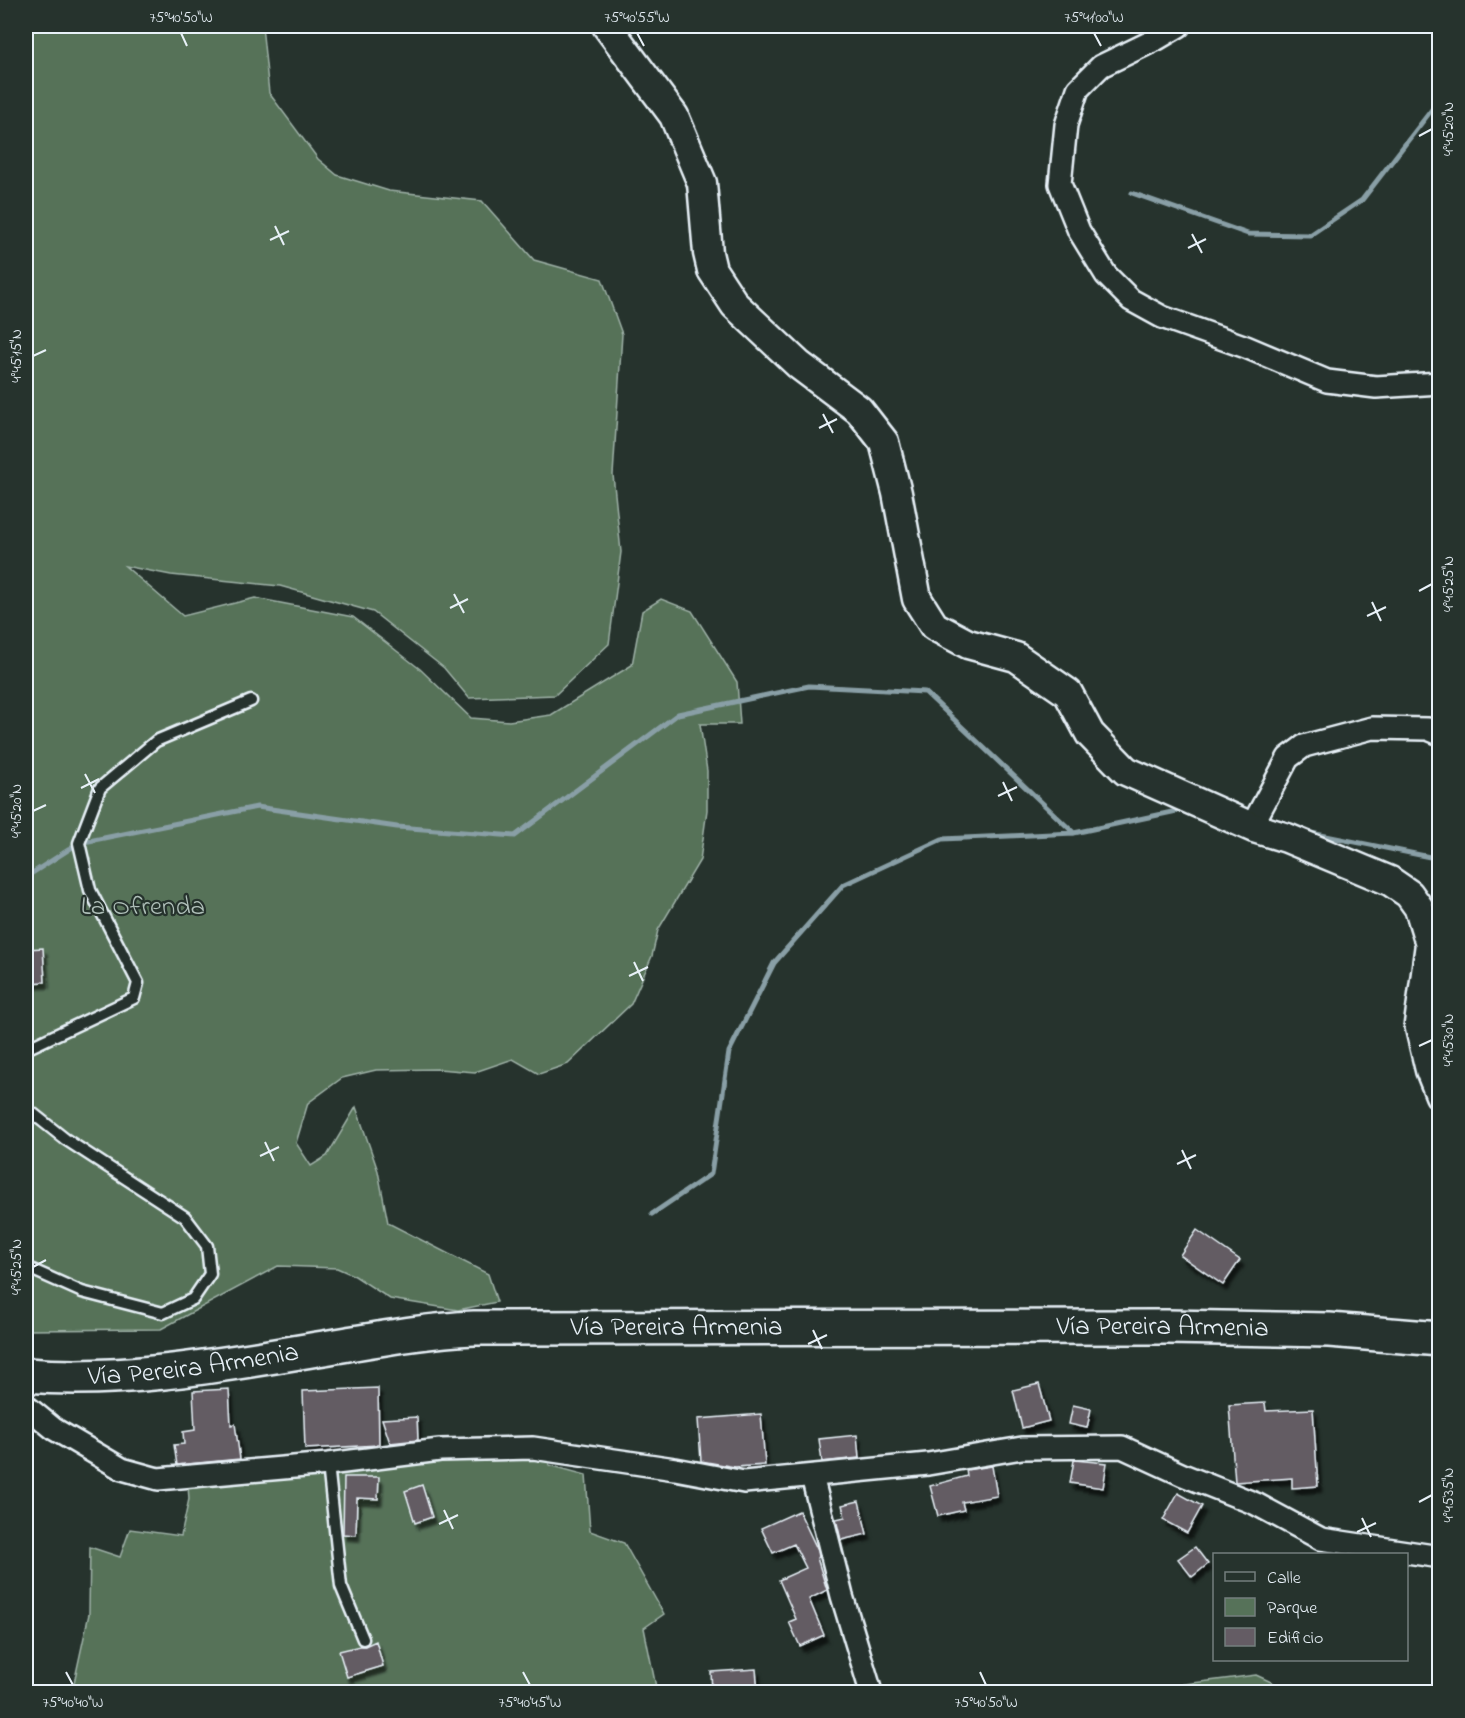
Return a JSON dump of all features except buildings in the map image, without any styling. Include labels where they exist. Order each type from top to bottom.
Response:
[{"type":"main road","name":"Vía Pereira Armenia","points":[[26,1375],[74,1378],[150,1373],[401,1335],[474,1328],[1167,1328],[1329,1330],[1440,1339]]},
{"type":"street","points":[[607,26],[674,116],[702,183],[708,253],[712,270],[729,296],[799,365],[859,410],[884,442],[897,493],[917,599],[934,626],[968,644],[1016,657],[1068,693],[1090,734],[1126,771],[1254,828],[1287,838],[1390,881],[1409,894],[1419,908],[1430,944],[1419,1024],[1430,1070],[1440,1095]]},
{"type":"street","points":[[1179,26],[1101,66],[1078,89],[1066,125],[1060,184],[1079,231],[1106,275],[1131,300],[1162,317],[1246,347],[1327,381],[1376,387],[1440,383]]},
{"type":"street","points":[[1254,828],[1255,820],[1288,758],[1304,746],[1372,728],[1428,729],[1440,734]]},
{"type":"street","points":[[26,1406],[54,1429],[122,1469],[158,1479],[328,1464],[440,1450],[534,1448],[675,1469],[744,1482],[928,1464],[1022,1448],[1122,1447],[1183,1475],[1256,1504],[1321,1539],[1440,1557]]},
{"type":"street","points":[[812,1476],[842,1596],[871,1692]]},
{"type":"lane","points":[[26,1049],[134,998],[138,983],[90,890],[79,843],[100,788],[156,741],[251,701]]},
{"type":"lane","points":[[26,1108],[65,1139],[185,1217],[207,1246],[210,1274],[193,1299],[164,1313],[82,1292],[26,1267]]},
{"type":"lane","points":[[328,1464],[341,1586],[363,1639]]},
{"type":"green space","name":"La Ofrenda","points":[[26,26],[262,26],[269,93],[318,159],[337,175],[389,191],[482,201],[534,260],[602,279],[622,334],[613,475],[621,552],[609,644],[555,695],[469,698],[444,668],[373,612],[280,586],[171,575],[125,566],[183,616],[255,598],[353,617],[420,669],[471,718],[509,721],[551,715],[632,665],[642,611],[661,599],[692,611],[737,682],[740,724],[700,724],[707,771],[707,810],[700,860],[658,930],[652,956],[631,1004],[568,1064],[539,1074],[513,1059],[475,1072],[438,1069],[376,1070],[342,1078],[308,1103],[296,1143],[311,1166],[327,1156],[356,1107],[378,1171],[388,1223],[488,1274],[497,1302],[458,1310],[390,1299],[355,1276],[337,1268],[278,1266],[161,1329],[26,1330]]},
{"type":"green space","points":[[548,1452],[549,1465],[586,1475],[590,1531],[624,1543],[664,1614],[644,1628],[657,1692],[72,1692],[89,1614],[90,1547],[120,1557],[130,1529],[181,1536],[189,1499],[188,1486]]},
{"type":"green space","points":[[1256,1675],[1293,1692],[1163,1692],[1177,1685]]},
{"type":"waterway","points":[[1132,193],[1248,234],[1310,235],[1362,200],[1440,99]]},
{"type":"waterway","points":[[26,877],[79,843],[257,807],[397,827],[515,836],[678,714],[809,686],[925,692],[1074,833]]},
{"type":"waterway","points":[[652,1214],[711,1174],[729,1052],[774,963],[843,885],[942,839],[1074,833],[1186,809]]},
{"type":"waterway","points":[[1306,832],[1440,859]]}]
